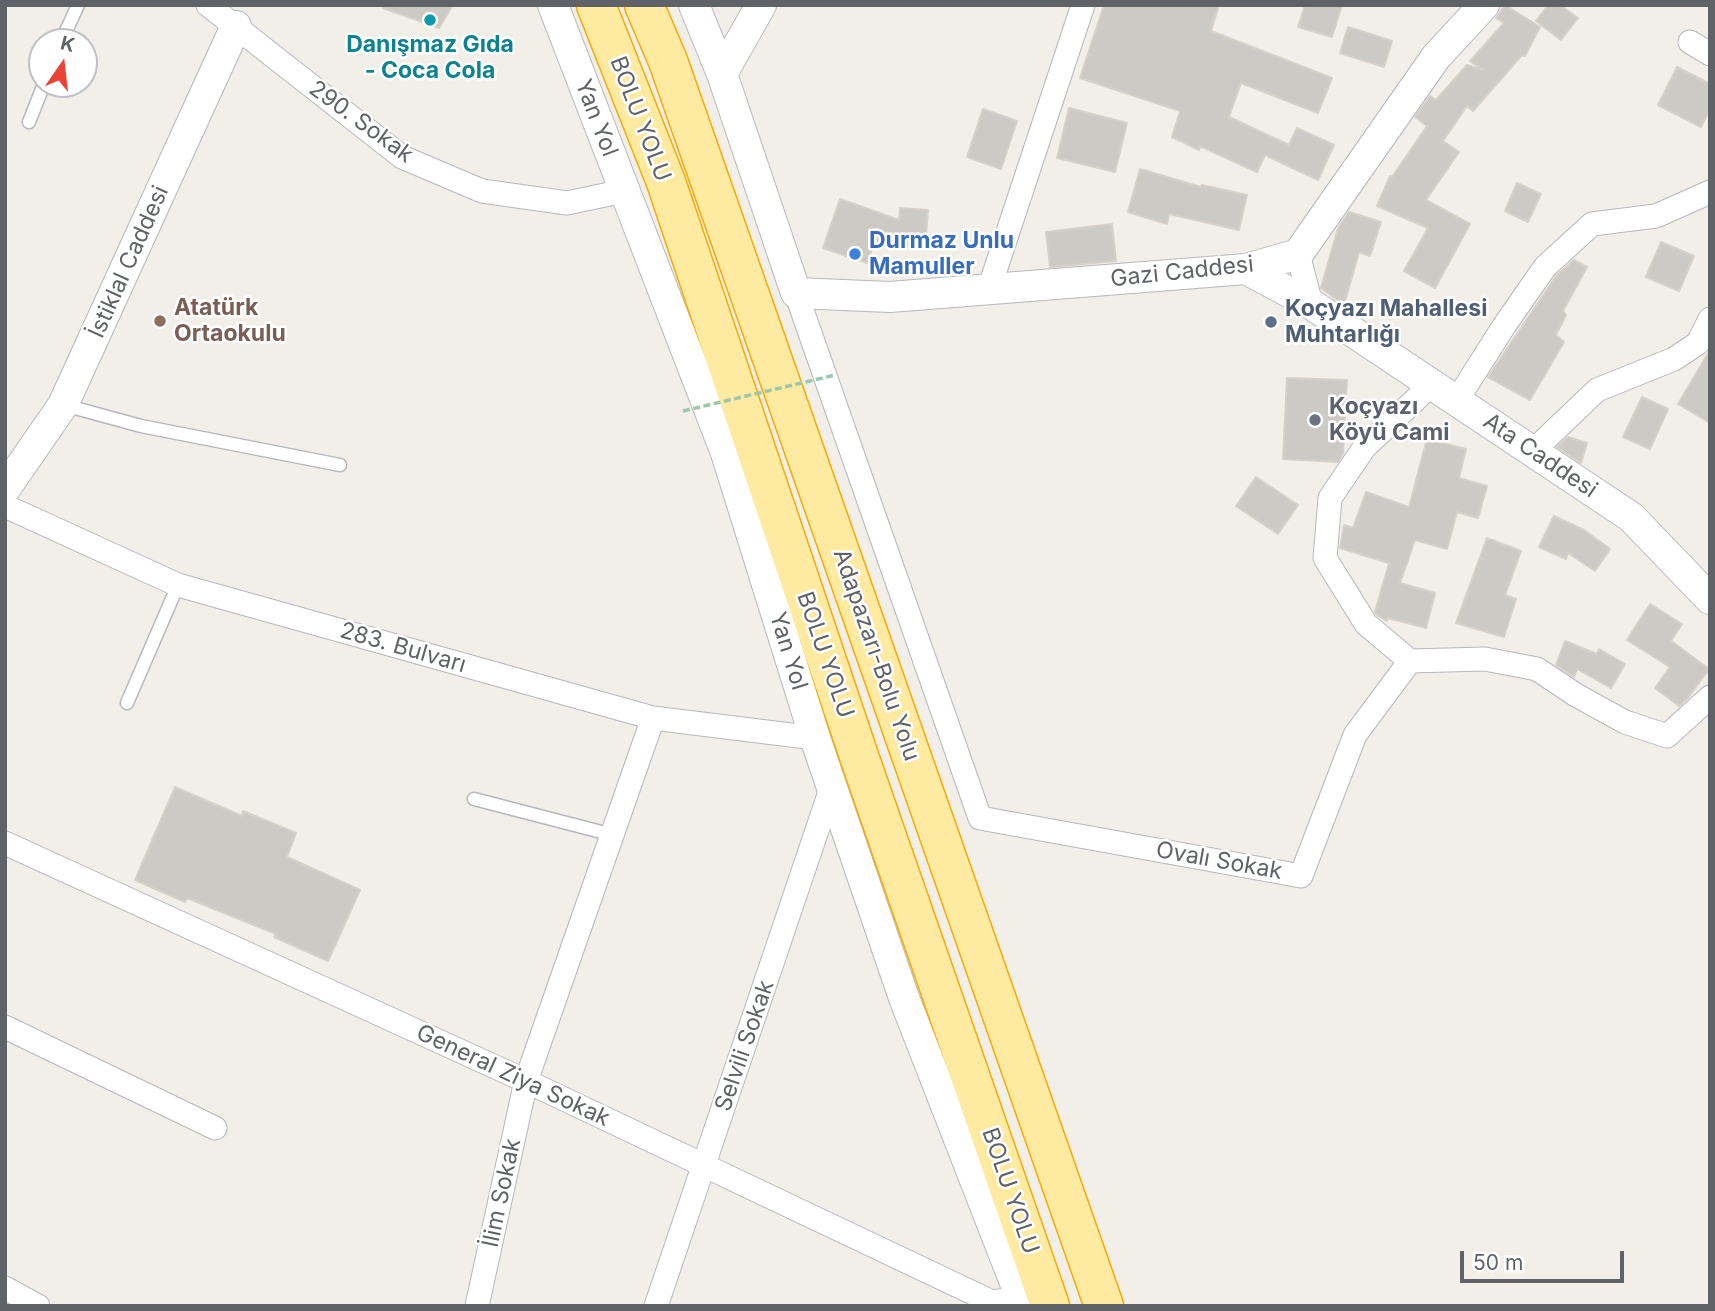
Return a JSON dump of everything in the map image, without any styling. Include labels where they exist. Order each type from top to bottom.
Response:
[{"type":"highway","name":"BOLU YOLU","points":[[596,5],[666,182],[864,772],[1035,1302]]},
{"type":"highway","name":"Adapazarı-Bolu Yolu","points":[[644,5],[668,61],[1090,1266],[1107,1306]]},
{"type":"highway","points":[[656,5],[668,61]]},
{"type":"street","name":"290. Sokak","points":[[208,5],[402,157],[482,191],[567,203],[624,191]]},
{"type":"street","name":"Yan Yol","points":[[552,5],[726,453],[816,738],[904,998],[1035,1302]]},
{"type":"street","points":[[694,5],[722,74],[796,293]]},
{"type":"street","points":[[722,74],[761,5]]},
{"type":"street","points":[[989,289],[1083,5]]},
{"type":"street","points":[[1311,304],[1297,254],[1436,57],[1485,5]]},
{"type":"street","name":"İstiklal Caddesi","points":[[5,489],[64,405],[236,26]]},
{"type":"street","points":[[1690,42],[1710,54]]},
{"type":"street","points":[[1457,400],[1545,267],[1592,224],[1656,216],[1710,192]]},
{"type":"street","name":"Gazi Caddesi","points":[[796,293],[890,297],[1246,269],[1297,254]]},
{"type":"street","name":"Ata Caddesi","points":[[1246,269],[1311,304],[1631,517],[1710,599]]},
{"type":"street","name":"Ovalı Sokak","points":[[796,293],[980,818],[1301,876],[1355,735],[1410,660]]},
{"type":"street","points":[[1533,451],[1597,390],[1674,359],[1698,343],[1710,319]]},
{"type":"street","points":[[1432,384],[1364,449],[1329,498],[1325,558],[1366,624],[1410,660],[1485,659],[1537,669],[1576,695],[1625,722],[1667,736],[1710,697]]},
{"type":"street","name":"283. Bulvarı","points":[[5,506],[178,585],[653,718],[816,738]]},
{"type":"street","name":"İlim Sokak","points":[[477,1306],[526,1081],[653,718]]},
{"type":"street","name":"Selvili Sokak","points":[[656,1306],[832,786]]},
{"type":"street","name":"General Ziya Sokak","points":[[5,843],[526,1081],[991,1304],[1035,1302]]},
{"type":"street","points":[[5,1027],[215,1128]]},
{"type":"street","points":[[5,1288],[38,1306]]},
{"type":"lane","points":[[67,28],[78,5]]},
{"type":"lane","points":[[29,122],[38,98]]},
{"type":"lane","points":[[64,405],[141,426],[340,466]]},
{"type":"lane","points":[[127,704],[178,585]]},
{"type":"lane","points":[[474,799],[612,835]]},
{"type":"path","points":[[683,411],[835,375]]},
{"type":"building","name":"Danışmaz Gıda - Coca Cola","points":[[383,5],[453,5],[439,28],[383,8]]},
{"type":"building","points":[[1104,5],[1219,5],[1211,31],[1332,78],[1318,113],[1241,83],[1229,117],[1289,145],[1297,128],[1334,145],[1318,180],[1265,155],[1257,172],[1200,146],[1199,150],[1172,137],[1180,111],[1080,78]]},
{"type":"building","points":[[1305,5],[1342,5],[1332,37],[1298,27]]},
{"type":"building","points":[[1505,5],[1540,27],[1525,56],[1522,55],[1473,111],[1467,106],[1443,141],[1459,152],[1426,200],[1470,224],[1435,288],[1404,271],[1428,228],[1377,206],[1390,176],[1392,177],[1427,126],[1415,117],[1430,96],[1436,100],[1467,65],[1483,70],[1470,61],[1504,23],[1496,18]]},
{"type":"building","points":[[1548,5],[1560,5],[1578,18],[1561,40],[1536,21]]},
{"type":"building","points":[[1348,27],[1392,41],[1384,67],[1340,53]]},
{"type":"building","points":[[1677,67],[1710,84],[1710,109],[1701,127],[1658,105]]},
{"type":"building","points":[[1069,108],[1127,123],[1115,172],[1057,158]]},
{"type":"building","points":[[983,109],[1017,121],[1001,169],[967,157]]},
{"type":"building","points":[[1140,169],[1201,187],[1202,185],[1247,195],[1239,230],[1169,214],[1167,224],[1128,212]]},
{"type":"building","points":[[1517,183],[1541,194],[1528,222],[1505,211]]},
{"type":"building","points":[[840,199],[899,220],[900,208],[928,210],[925,248],[874,244],[867,263],[823,248]]},
{"type":"building","points":[[1349,212],[1381,222],[1370,256],[1359,252],[1344,305],[1321,288],[1338,228]]},
{"type":"building","points":[[1112,224],[1116,261],[1050,267],[1046,232]]},
{"type":"building","points":[[1661,242],[1694,256],[1679,291],[1646,277]]},
{"type":"building","points":[[1574,260],[1587,267],[1563,311],[1566,315],[1556,335],[1564,342],[1530,400],[1488,377],[1556,276]]},
{"type":"building","points":[[1710,350],[1710,423],[1678,404]]},
{"type":"building","name":"Koçyazı Köyü Cami","points":[[1287,378],[1347,380],[1343,454],[1338,462],[1283,459]]},
{"type":"building","points":[[1642,397],[1668,409],[1650,449],[1623,437]]},
{"type":"building","points":[[1568,437],[1587,443],[1581,463],[1557,447]]},
{"type":"building","points":[[1427,439],[1466,449],[1459,478],[1487,486],[1478,518],[1457,512],[1447,549],[1415,540],[1400,583],[1435,593],[1426,628],[1388,618],[1387,621],[1377,615],[1375,612],[1389,563],[1340,548],[1344,525],[1353,528],[1366,492],[1409,507]]},
{"type":"building","points":[[1256,477],[1298,505],[1278,534],[1236,506]]},
{"type":"building","points":[[1554,516],[1584,530],[1610,549],[1595,571],[1568,553],[1566,559],[1539,547]]},
{"type":"building","points":[[1487,538],[1521,551],[1505,595],[1516,599],[1504,637],[1456,623]]},
{"type":"building","points":[[1650,604],[1682,624],[1671,641],[1709,669],[1679,706],[1655,688],[1670,667],[1627,640]]},
{"type":"building","points":[[1565,641],[1597,654],[1599,649],[1625,664],[1611,688],[1577,669],[1574,677],[1556,665]]},
{"type":"building","points":[[175,787],[242,816],[243,811],[296,833],[287,857],[360,890],[328,961],[274,937],[276,934],[187,898],[185,902],[135,880]]},
{"type":"place","name":"Danışmaz Gıda - Coca Cola","points":[[430,20]]},
{"type":"place","name":"Durmaz Unlu Mamuller","points":[[855,254]]},
{"type":"place","name":"Atatürk Ortaokulu","points":[[160,321]]},
{"type":"place","name":"Koçyazı Mahallesi Muhtarlığı","points":[[1271,322]]},
{"type":"place","name":"Koçyazı Köyü Cami","points":[[1315,420]]}]
